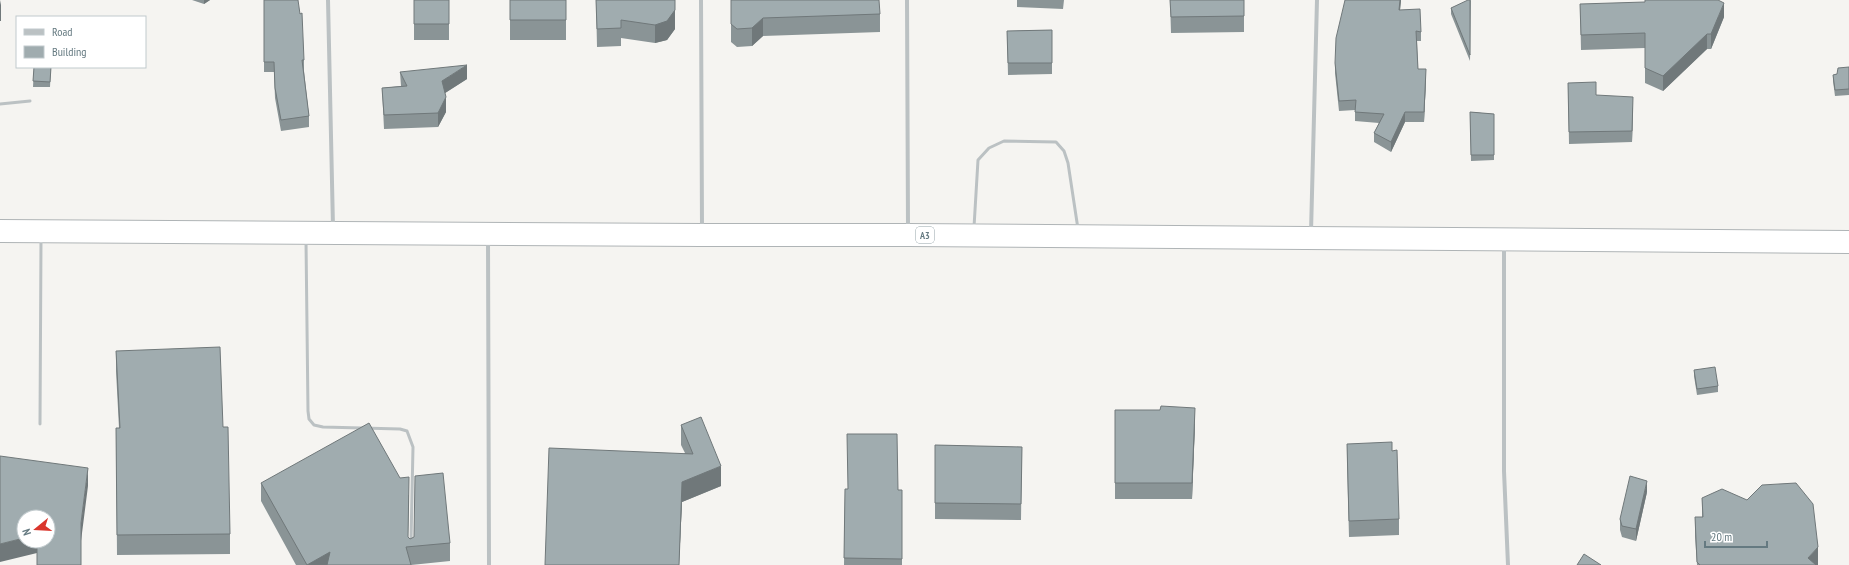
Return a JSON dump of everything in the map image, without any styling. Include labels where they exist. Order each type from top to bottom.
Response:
[{"type":"highway","name":"A3","points":[[0,231],[333,234],[973,235],[1849,242]]},
{"type":"street","points":[[328,0],[333,234]]},
{"type":"street","points":[[701,0],[702,235]]},
{"type":"street","points":[[907,0],[908,235]]},
{"type":"street","points":[[1311,238],[1317,0]]},
{"type":"street","points":[[488,234],[489,565]]},
{"type":"street","points":[[1504,240],[1504,471],[1508,565]]},
{"type":"lane","points":[[0,104],[30,101]]},
{"type":"lane","points":[[973,235],[978,160],[989,148],[1004,141],[1056,142],[1064,151],[1068,163],[1079,236]]},
{"type":"lane","points":[[40,424],[41,231]]},
{"type":"lane","points":[[306,233],[309,419],[314,425],[323,427],[400,429],[407,431],[412,447],[411,547]]},
{"type":"building","points":[[264,0],[298,0],[300,14],[302,13],[304,60],[302,60],[309,116],[281,120],[275,88],[274,62],[264,62]]},
{"type":"building","points":[[414,0],[449,0],[449,24],[414,24]]},
{"type":"building","points":[[510,0],[566,0],[566,20],[510,20]]},
{"type":"building","points":[[596,0],[675,0],[675,10],[667,21],[655,25],[621,20],[621,28],[597,29]]},
{"type":"building","points":[[731,0],[879,0],[880,14],[763,18],[752,28],[737,29],[731,24]]},
{"type":"building","points":[[1170,0],[1244,0],[1244,16],[1171,17]]},
{"type":"building","points":[[1345,0],[1400,0],[1399,10],[1420,9],[1421,32],[1416,31],[1418,69],[1426,69],[1424,112],[1405,112],[1391,142],[1374,133],[1384,114],[1355,112],[1356,100],[1339,101],[1335,63],[1336,38]]},
{"type":"building","points":[[1470,0],[1470,55],[1451,8]]},
{"type":"building","points":[[1645,0],[1718,0],[1724,3],[1711,34],[1707,34],[1663,76],[1645,68],[1645,33],[1581,35],[1580,4],[1645,2]]},
{"type":"building","points":[[1052,30],[1052,63],[1008,63],[1007,31]]},
{"type":"building","points":[[467,65],[442,81],[446,97],[438,113],[384,115],[382,88],[407,86],[400,72]]},
{"type":"building","points":[[1849,67],[1849,89],[1835,90],[1833,75],[1837,74],[1838,68]]},
{"type":"building","points":[[34,68],[51,68],[50,82],[33,81]]},
{"type":"building","points":[[1596,82],[1596,95],[1633,97],[1632,131],[1569,132],[1568,83]]},
{"type":"building","points":[[1470,112],[1494,114],[1494,155],[1471,155]]},
{"type":"building","points":[[220,347],[223,427],[228,427],[230,534],[117,535],[116,428],[120,428],[116,351]]},
{"type":"building","points":[[1715,367],[1718,386],[1697,389],[1694,370]]},
{"type":"building","points":[[1161,406],[1195,408],[1192,483],[1115,483],[1115,410],[1160,410]]},
{"type":"building","points":[[701,417],[721,466],[682,482],[679,565],[545,565],[549,448],[693,454],[681,425]]},
{"type":"building","points":[[369,423],[400,478],[409,477],[408,537],[410,539],[414,537],[415,476],[443,473],[450,543],[406,547],[411,565],[327,565],[330,552],[307,565],[261,483]]},
{"type":"building","points":[[847,434],[897,434],[898,490],[902,490],[902,559],[844,558],[845,489],[848,489]]},
{"type":"building","points":[[1392,442],[1392,451],[1397,450],[1399,519],[1349,521],[1347,444]]},
{"type":"building","points":[[935,445],[1022,447],[1021,504],[935,503]]},
{"type":"building","points":[[0,456],[88,468],[81,523],[81,565],[37,565],[37,549],[56,549],[56,509],[16,509],[16,540],[0,544]]},
{"type":"building","points":[[1630,476],[1647,481],[1636,529],[1622,526],[1620,519]]},
{"type":"building","points":[[1796,483],[1813,504],[1818,547],[1808,558],[1816,565],[1700,565],[1697,562],[1695,517],[1703,517],[1702,498],[1722,489],[1747,500],[1762,485]]},
{"type":"building","points":[[1584,554],[1601,565],[1577,565]]}]
